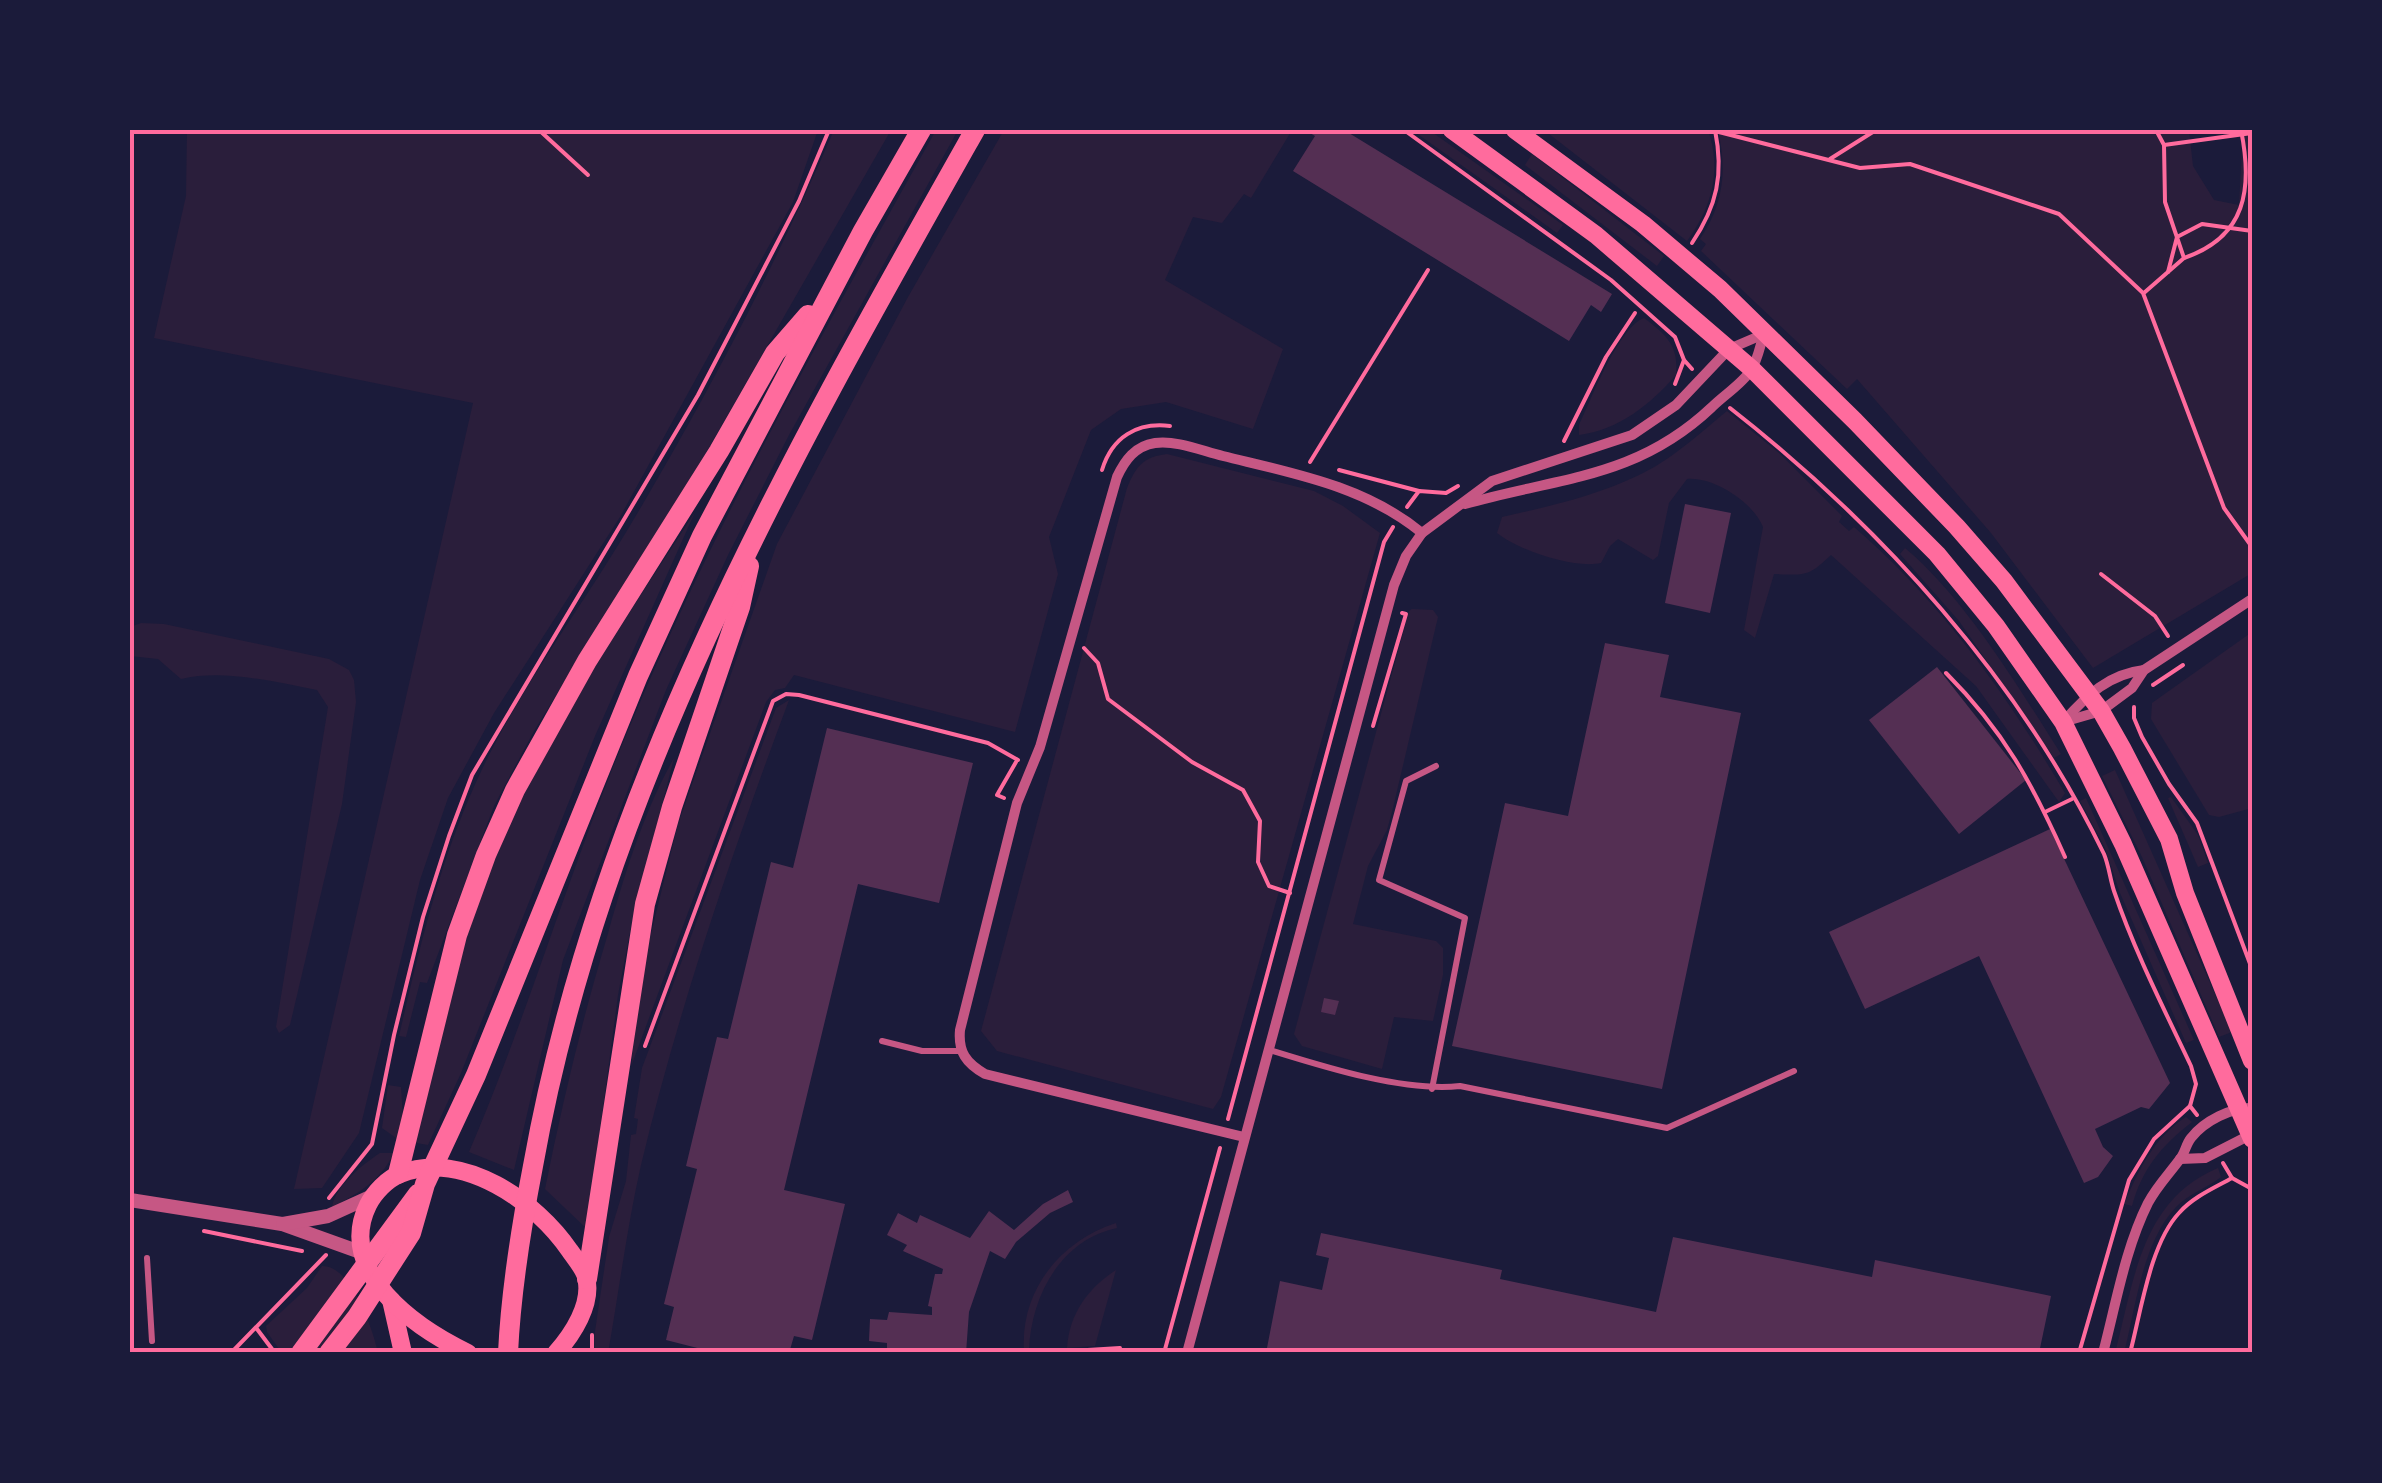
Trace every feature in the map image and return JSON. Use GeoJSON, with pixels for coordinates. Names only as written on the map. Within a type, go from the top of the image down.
{"type":"FeatureCollection","features":[{"type":"Feature","properties":{"kind":"highway"},"geometry":{"type":"LineString","coordinates":[[329,1353],[411,1234],[425,1184],[476,1075],[638,676],[702,536],[832,287],[921,130]]}},
{"type":"Feature","properties":{"kind":"highway"},"geometry":{"type":"LineString","coordinates":[[508,1353],[520,1238],[545,1096],[582,956],[628,824],[716,612],[844,365],[975,130]]}},
{"type":"Feature","properties":{"kind":"highway"},"geometry":{"type":"LineString","coordinates":[[398,1174],[457,935],[515,790],[587,662],[719,451],[775,353],[832,287]]}},
{"type":"Feature","properties":{"kind":"highway"},"geometry":{"type":"LineString","coordinates":[[587,1278],[645,904],[672,807],[740,607],[758,530]]}},
{"type":"Feature","properties":{"kind":"highway"},"geometry":{"type":"LineString","coordinates":[[301,1353],[425,1184]]}},
{"type":"Feature","properties":{"kind":"main road"},"geometry":{"type":"LineString","coordinates":[[1452,130],[1596,235],[1729,348],[1937,554],[1996,626],[2062,722],[2244,1108],[2251,1136]]}},
{"type":"Feature","properties":{"kind":"main road"},"geometry":{"type":"LineString","coordinates":[[1515,130],[1642,224],[1720,288],[1958,527],[2004,581],[2100,711],[2168,839],[2185,893],[2252,1062]]}},
{"type":"Feature","properties":{"kind":"main road"},"geometry":{"type":"LineString","coordinates":[[468,1353],[414,1323],[391,1300],[360,1252],[364,1212],[372,1196],[398,1174],[438,1168],[494,1184],[551,1225],[587,1278],[575,1344],[556,1353]]}},
{"type":"Feature","properties":{"kind":"main road"},"geometry":{"type":"LineString","coordinates":[[391,1300],[403,1353]]}},
{"type":"Feature","properties":{"kind":"street"},"geometry":{"type":"LineString","coordinates":[[1455,507],[1500,494],[1565,483],[1618,467],[1653,451],[1691,427],[1752,369],[1764,334]]}},
{"type":"Feature","properties":{"kind":"street"},"geometry":{"type":"LineString","coordinates":[[1187,1353],[1394,585],[1406,556],[1422,533],[1492,481],[1632,435],[1676,405],[1729,348],[1764,334]]}},
{"type":"Feature","properties":{"kind":"street"},"geometry":{"type":"LineString","coordinates":[[1244,1137],[985,1074],[966,1060],[960,1030],[1017,803],[1040,747],[1117,477],[1128,457],[1154,443],[1176,444],[1351,491],[1400,515],[1422,533]]}},
{"type":"Feature","properties":{"kind":"street"},"geometry":{"type":"LineString","coordinates":[[2062,722],[2100,711],[2132,688],[2144,670],[2252,599]]}},
{"type":"Feature","properties":{"kind":"street"},"geometry":{"type":"LineString","coordinates":[[2062,722],[2088,694],[2122,672],[2144,670]]}},
{"type":"Feature","properties":{"kind":"street"},"geometry":{"type":"LineString","coordinates":[[2103,1353],[2133,1244],[2164,1175],[2204,1126],[2244,1108]]}},
{"type":"Feature","properties":{"kind":"street"},"geometry":{"type":"LineString","coordinates":[[2180,1159],[2205,1158],[2251,1136]]}},
{"type":"Feature","properties":{"kind":"street"},"geometry":{"type":"LineString","coordinates":[[130,1200],[282,1224],[328,1216],[372,1196]]}},
{"type":"Feature","properties":{"kind":"street"},"geometry":{"type":"LineString","coordinates":[[282,1224],[327,1248],[360,1252]]}},
{"type":"Feature","properties":{"kind":"lane"},"geometry":{"type":"LineString","coordinates":[[1432,1089],[1466,918],[1379,880],[1406,781],[1436,766]]}},
{"type":"Feature","properties":{"kind":"lane"},"geometry":{"type":"LineString","coordinates":[[882,1041],[922,1051],[961,1050]]}},
{"type":"Feature","properties":{"kind":"lane"},"geometry":{"type":"LineString","coordinates":[[1269,1050],[1432,1089],[1460,1086],[1667,1128],[1794,1071]]}},
{"type":"Feature","properties":{"kind":"lane"},"geometry":{"type":"LineString","coordinates":[[147,1258],[152,1341]]}},
{"type":"Feature","properties":{"kind":"path"},"geometry":{"type":"LineString","coordinates":[[539,130],[588,175]]}},
{"type":"Feature","properties":{"kind":"path"},"geometry":{"type":"LineString","coordinates":[[548,138],[555,130]]}},
{"type":"Feature","properties":{"kind":"path"},"geometry":{"type":"LineString","coordinates":[[328,1216],[324,1203],[372,1144],[424,917],[472,775],[698,396],[799,201],[829,130]]}},
{"type":"Feature","properties":{"kind":"path"},"geometry":{"type":"LineString","coordinates":[[1404,130],[1611,280],[1675,337],[1684,360],[1701,378]]}},
{"type":"Feature","properties":{"kind":"path"},"geometry":{"type":"LineString","coordinates":[[1691,245],[1715,201],[1720,155],[1715,130],[1860,168],[1910,164],[2058,214],[2143,294],[2224,508],[2252,546]]}},
{"type":"Feature","properties":{"kind":"path"},"geometry":{"type":"LineString","coordinates":[[1828,160],[1876,130]]}},
{"type":"Feature","properties":{"kind":"path"},"geometry":{"type":"LineString","coordinates":[[2156,130],[2164,144],[2165,202],[2184,258]]}},
{"type":"Feature","properties":{"kind":"path"},"geometry":{"type":"LineString","coordinates":[[2143,294],[2184,258],[2201,252],[2239,218],[2246,188],[2242,132]]}},
{"type":"Feature","properties":{"kind":"path"},"geometry":{"type":"LineString","coordinates":[[2164,144],[2252,133]]}},
{"type":"Feature","properties":{"kind":"path"},"geometry":{"type":"LineString","coordinates":[[2168,273],[2177,237],[2202,224],[2252,231]]}},
{"type":"Feature","properties":{"kind":"path"},"geometry":{"type":"LineString","coordinates":[[1298,459],[1310,462],[1428,270]]}},
{"type":"Feature","properties":{"kind":"path"},"geometry":{"type":"LineString","coordinates":[[1562,445],[1606,357],[1634,314]]}},
{"type":"Feature","properties":{"kind":"path"},"geometry":{"type":"LineString","coordinates":[[1721,398],[1781,445],[1900,560],[1956,624],[2012,701],[2074,798],[2106,859],[2114,890],[2191,1066],[2196,1084],[2190,1106],[2204,1126]]}},
{"type":"Feature","properties":{"kind":"path"},"geometry":{"type":"LineString","coordinates":[[1099,482],[1114,444],[1131,430],[1154,424],[1182,429]]}},
{"type":"Feature","properties":{"kind":"path"},"geometry":{"type":"LineString","coordinates":[[1328,467],[1418,490]]}},
{"type":"Feature","properties":{"kind":"path"},"geometry":{"type":"LineString","coordinates":[[1847,523],[1852,517]]}},
{"type":"Feature","properties":{"kind":"path"},"geometry":{"type":"LineString","coordinates":[[2101,574],[2155,616],[2176,649]]}},
{"type":"Feature","properties":{"kind":"path"},"geometry":{"type":"LineString","coordinates":[[1072,634],[1098,663],[1108,699],[1192,762],[1243,790],[1260,821],[1258,862],[1269,886],[1290,892]]}},
{"type":"Feature","properties":{"kind":"path"},"geometry":{"type":"LineString","coordinates":[[2147,690],[2194,657]]}},
{"type":"Feature","properties":{"kind":"path"},"geometry":{"type":"LineString","coordinates":[[1946,673],[2009,748],[2032,783],[2065,857]]}},
{"type":"Feature","properties":{"kind":"path"},"geometry":{"type":"LineString","coordinates":[[642,1054],[768,710],[779,697],[798,695],[988,744],[1018,760],[997,795],[1017,803]]}},
{"type":"Feature","properties":{"kind":"path"},"geometry":{"type":"LineString","coordinates":[[2135,704],[2134,718],[2142,738],[2168,784],[2197,823],[2252,969]]}},
{"type":"Feature","properties":{"kind":"path"},"geometry":{"type":"LineString","coordinates":[[2045,812],[2074,798]]}},
{"type":"Feature","properties":{"kind":"path"},"geometry":{"type":"LineString","coordinates":[[1216,1114],[1229,1114]]}},
{"type":"Feature","properties":{"kind":"path"},"geometry":{"type":"LineString","coordinates":[[2218,1153],[2232,1178],[2252,1188]]}},
{"type":"Feature","properties":{"kind":"path"},"geometry":{"type":"LineString","coordinates":[[2130,1353],[2159,1246],[2178,1213],[2232,1178]]}},
{"type":"Feature","properties":{"kind":"path"},"geometry":{"type":"LineString","coordinates":[[196,1229],[327,1248]]}},
{"type":"Feature","properties":{"kind":"path"},"geometry":{"type":"LineString","coordinates":[[232,1353],[327,1248]]}},
{"type":"Feature","properties":{"kind":"path"},"geometry":{"type":"LineString","coordinates":[[592,1353],[594,1324]]}},
{"type":"Feature","properties":{"kind":"path"},"geometry":{"type":"LineString","coordinates":[[257,1328],[276,1353]]}},
{"type":"Feature","properties":{"kind":"path"},"geometry":{"type":"LineString","coordinates":[[1039,1353],[1120,1348]]}},
{"type":"Feature","properties":{"kind":"shaded area"},"geometry":{"type":"Polygon","coordinates":[[[187,130],[818,130],[793,202],[620,517],[494,713],[448,798],[420,880],[359,1133],[322,1188],[294,1189],[473,403],[154,338],[186,196],[187,130]]]}},
{"type":"Feature","properties":{"kind":"shaded area"},"geometry":{"type":"Polygon","coordinates":[[[834,130],[891,130],[696,470],[534,731],[494,806],[427,983],[420,982],[406,1037],[399,1036],[438,884],[486,762],[522,695],[625,534],[682,436],[762,285],[834,130]]]}},
{"type":"Feature","properties":{"kind":"shaded area"},"geometry":{"type":"Polygon","coordinates":[[[936,130],[958,130],[789,435],[666,690],[563,960],[514,1170],[469,1152],[613,768],[668,639],[778,418],[936,130]]]}},
{"type":"Feature","properties":{"kind":"shaded area"},"geometry":{"type":"Polygon","coordinates":[[[1004,130],[1292,130],[1251,198],[1244,194],[1222,223],[1193,217],[1165,280],[1283,349],[1253,429],[1166,402],[1121,409],[1091,430],[1049,537],[1058,574],[1015,732],[794,675],[785,688],[775,690],[766,702],[632,1064],[645,958],[678,824],[777,544],[908,297],[1004,130]]]}},
{"type":"Feature","properties":{"kind":"shaded area"},"geometry":{"type":"Polygon","coordinates":[[[1412,130],[1429,130],[1563,225],[1557,233],[1412,130]]]}},
{"type":"Feature","properties":{"kind":"shaded area"},"geometry":{"type":"Polygon","coordinates":[[[1544,130],[1708,130],[1714,159],[1712,188],[1703,215],[1687,241],[1544,130]]]}},
{"type":"Feature","properties":{"kind":"shaded area"},"geometry":{"type":"Polygon","coordinates":[[[1718,130],[2189,130],[2193,166],[2214,200],[2239,205],[2243,130],[2252,130],[2252,573],[2093,668],[1991,533],[1857,379],[1847,389],[1701,251],[1706,244],[1700,239],[1714,213],[1721,186],[1718,130]]]}},
{"type":"Feature","properties":{"kind":"shaded area"},"geometry":{"type":"Polygon","coordinates":[[[1532,154],[1664,256],[1657,266],[1525,165],[1532,154]]]}},
{"type":"Feature","properties":{"kind":"shaded area"},"geometry":{"type":"Polygon","coordinates":[[[1644,318],[1673,348],[1676,375],[1632,414],[1607,428],[1579,435],[1579,425],[1615,349],[1634,324],[1644,318]]]}},
{"type":"Feature","properties":{"kind":"shaded area"},"geometry":{"type":"Polygon","coordinates":[[[1727,411],[1779,453],[1842,516],[1839,522],[1849,531],[1854,527],[1886,556],[1944,618],[2043,757],[2065,793],[2059,802],[1976,686],[1831,555],[1806,573],[1774,574],[1755,638],[1744,630],[1763,527],[1742,500],[1720,487],[1687,479],[1669,503],[1658,556],[1653,560],[1618,539],[1601,563],[1562,561],[1532,552],[1497,533],[1502,517],[1588,495],[1649,470],[1727,411]]]}},
{"type":"Feature","properties":{"kind":"shaded area"},"geometry":{"type":"Polygon","coordinates":[[[1167,454],[1314,491],[1380,533],[1221,1097],[1213,1109],[997,1051],[981,1031],[1127,488],[1141,464],[1167,454]]]}},
{"type":"Feature","properties":{"kind":"shaded area"},"geometry":{"type":"Polygon","coordinates":[[[695,512],[595,736],[461,1073],[428,1145],[416,1143],[452,974],[473,909],[506,829],[581,689],[695,512]]]}},
{"type":"Feature","properties":{"kind":"shaded area"},"geometry":{"type":"Polygon","coordinates":[[[1905,548],[1970,618],[2061,754],[2054,758],[1959,621],[1900,554],[1905,548]]]}},
{"type":"Feature","properties":{"kind":"shaded area"},"geometry":{"type":"Polygon","coordinates":[[[1412,609],[1433,610],[1438,617],[1392,812],[1368,866],[1353,924],[1436,941],[1443,948],[1443,975],[1433,1021],[1394,1017],[1382,1069],[1302,1046],[1294,1034],[1412,609]]]}},
{"type":"Feature","properties":{"kind":"shaded area"},"geometry":{"type":"Polygon","coordinates":[[[141,623],[164,624],[329,659],[349,670],[354,680],[356,702],[342,804],[290,1025],[279,1033],[276,1027],[328,707],[317,690],[232,676],[181,679],[158,659],[130,656],[130,627],[141,623]]]}},
{"type":"Feature","properties":{"kind":"shaded area"},"geometry":{"type":"Polygon","coordinates":[[[2252,632],[2252,808],[2219,817],[2209,815],[2151,719],[2152,703],[2252,632]]]}},
{"type":"Feature","properties":{"kind":"shaded area"},"geometry":{"type":"Polygon","coordinates":[[[789,700],[689,989],[636,1188],[608,1353],[595,1353],[609,1237],[626,1181],[631,1135],[636,1134],[638,1119],[634,1118],[642,1068],[776,708],[789,700]]]}},
{"type":"Feature","properties":{"kind":"shaded area"},"geometry":{"type":"Polygon","coordinates":[[[674,758],[618,995],[587,1229],[545,1189],[565,1094],[620,891],[644,823],[674,758]]]}},
{"type":"Feature","properties":{"kind":"shaded area"},"geometry":{"type":"Polygon","coordinates":[[[2115,770],[2232,1032],[2219,1037],[2142,857],[2102,776],[2115,770]]]}},
{"type":"Feature","properties":{"kind":"shaded area"},"geometry":{"type":"Polygon","coordinates":[[[2086,798],[2194,1040],[2186,1043],[2120,893],[2105,848],[2080,801],[2086,798]]]}},
{"type":"Feature","properties":{"kind":"shaded area"},"geometry":{"type":"Polygon","coordinates":[[[2168,798],[2198,835],[2208,863],[2198,867],[2168,798]]]}},
{"type":"Feature","properties":{"kind":"shaded area"},"geometry":{"type":"Polygon","coordinates":[[[388,1085],[401,1087],[403,1117],[399,1140],[382,1128],[388,1085]]]}},
{"type":"Feature","properties":{"kind":"shaded area"},"geometry":{"type":"Polygon","coordinates":[[[2186,1117],[2192,1122],[2154,1159],[2132,1206],[2124,1204],[2156,1145],[2186,1117]]]}},
{"type":"Feature","properties":{"kind":"shaded area"},"geometry":{"type":"Polygon","coordinates":[[[380,1153],[394,1153],[368,1185],[332,1207],[344,1184],[380,1153]]]}},
{"type":"Feature","properties":{"kind":"shaded area"},"geometry":{"type":"Polygon","coordinates":[[[2218,1168],[2221,1177],[2181,1202],[2164,1222],[2142,1276],[2124,1353],[2115,1353],[2136,1271],[2157,1222],[2172,1200],[2192,1182],[2218,1168]]]}},
{"type":"Feature","properties":{"kind":"shaded area"},"geometry":{"type":"Polygon","coordinates":[[[1116,1223],[1117,1228],[1079,1245],[1052,1274],[1036,1310],[1029,1350],[1024,1351],[1029,1308],[1048,1271],[1077,1242],[1116,1223]]]}},
{"type":"Feature","properties":{"kind":"shaded area"},"geometry":{"type":"Polygon","coordinates":[[[322,1266],[333,1268],[351,1287],[366,1315],[378,1353],[282,1353],[267,1332],[266,1326],[307,1288],[322,1266]]]}},
{"type":"Feature","properties":{"kind":"shaded area"},"geometry":{"type":"Polygon","coordinates":[[[1116,1270],[1095,1346],[1067,1348],[1082,1303],[1116,1270]]]}},
{"type":"Feature","properties":{"kind":"building"},"geometry":{"type":"Polygon","coordinates":[[[1305,130],[1344,130],[1612,294],[1601,312],[1591,305],[1569,341],[1293,171],[1315,136],[1305,130]]]}},
{"type":"Feature","properties":{"kind":"building"},"geometry":{"type":"Polygon","coordinates":[[[1685,504],[1731,513],[1710,613],[1665,603],[1685,504]]]}},
{"type":"Feature","properties":{"kind":"building"},"geometry":{"type":"Polygon","coordinates":[[[1605,643],[1669,655],[1660,697],[1741,713],[1662,1089],[1452,1046],[1505,803],[1568,816],[1605,643]]]}},
{"type":"Feature","properties":{"kind":"building"},"geometry":{"type":"Polygon","coordinates":[[[1937,667],[2026,780],[1959,834],[1869,720],[1937,667]]]}},
{"type":"Feature","properties":{"kind":"building"},"geometry":{"type":"Polygon","coordinates":[[[827,728],[973,763],[939,903],[858,884],[784,1190],[845,1204],[812,1340],[794,1336],[789,1353],[717,1353],[666,1340],[674,1307],[664,1304],[697,1169],[686,1166],[717,1037],[728,1039],[771,862],[793,868],[827,728]]]}},
{"type":"Feature","properties":{"kind":"building"},"geometry":{"type":"Polygon","coordinates":[[[2050,829],[2170,1083],[2149,1109],[2141,1107],[2095,1129],[2103,1147],[2113,1156],[2098,1177],[2084,1183],[1979,956],[1865,1009],[1829,932],[2050,829]]]}},
{"type":"Feature","properties":{"kind":"building"},"geometry":{"type":"Polygon","coordinates":[[[1324,998],[1339,1001],[1335,1015],[1321,1012],[1324,998]]]}},
{"type":"Feature","properties":{"kind":"building"},"geometry":{"type":"Polygon","coordinates":[[[1068,1190],[1073,1202],[1050,1213],[1016,1242],[1005,1259],[990,1251],[969,1312],[966,1353],[887,1352],[887,1343],[869,1341],[870,1319],[887,1320],[889,1312],[932,1315],[932,1307],[928,1306],[935,1274],[942,1274],[943,1269],[903,1251],[907,1245],[887,1235],[898,1213],[917,1223],[920,1215],[970,1238],[989,1211],[1014,1230],[1043,1204],[1068,1190]]]}},
{"type":"Feature","properties":{"kind":"building"},"geometry":{"type":"Polygon","coordinates":[[[1321,1233],[1502,1270],[1500,1279],[1656,1312],[1673,1237],[1872,1277],[1875,1260],[2051,1296],[2039,1353],[1266,1353],[1280,1281],[1322,1290],[1329,1258],[1316,1255],[1321,1233]]]}}]}
